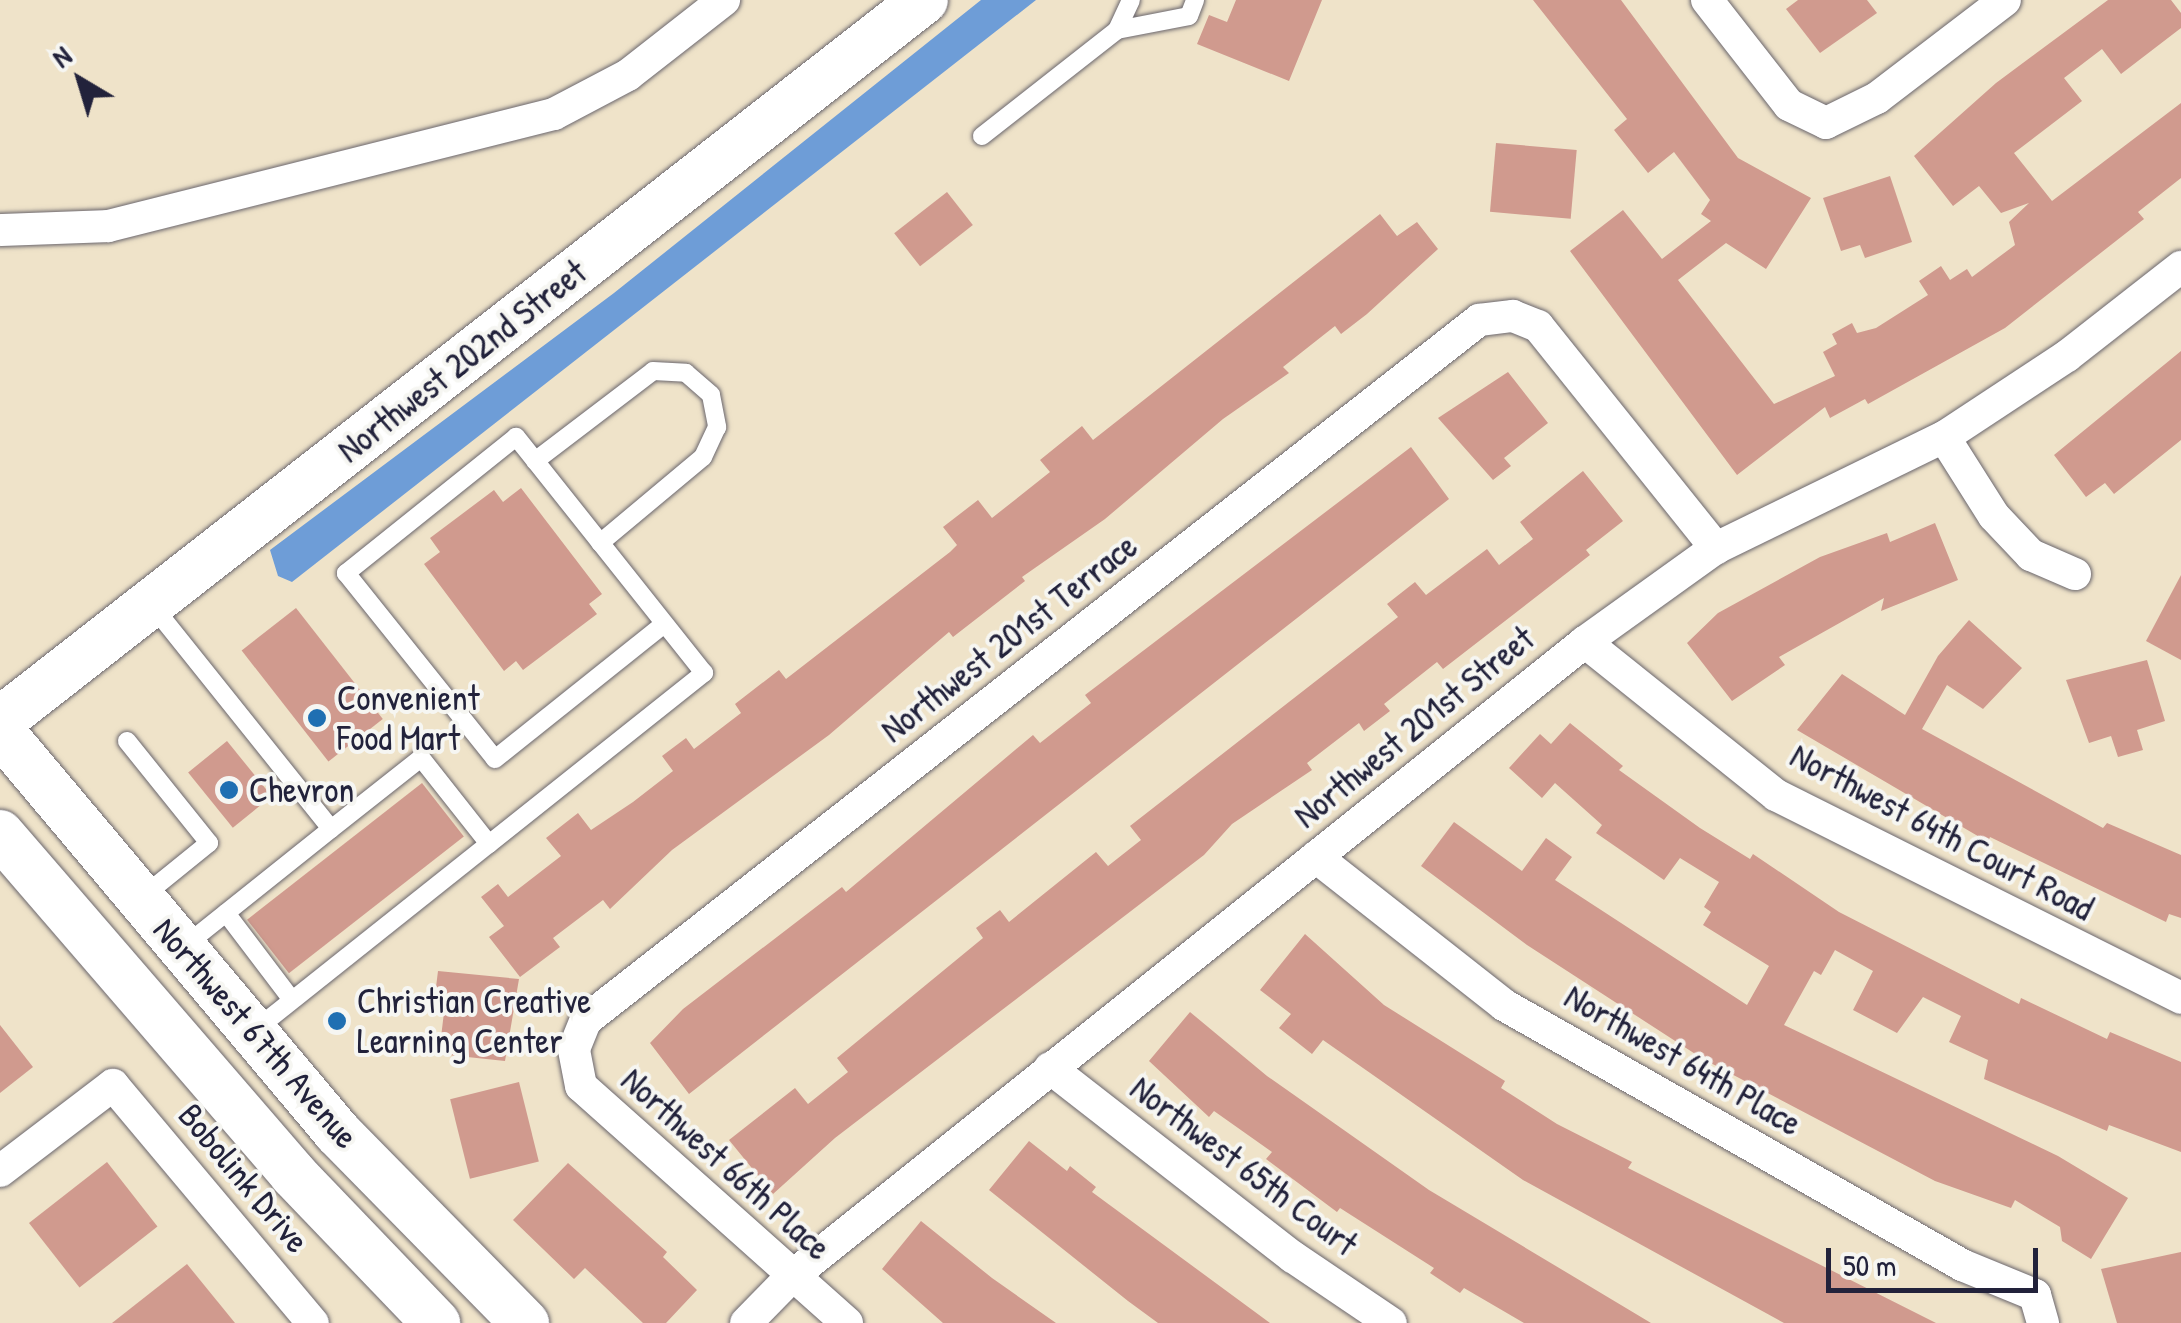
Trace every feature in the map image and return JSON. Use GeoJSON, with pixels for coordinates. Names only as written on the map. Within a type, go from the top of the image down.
{"type":"FeatureCollection","features":[{"type":"Feature","properties":{"kind":"main road","name":"Northwest 202nd Street"},"geometry":{"type":"LineString","coordinates":[[0,721],[924,0]]}},
{"type":"Feature","properties":{"kind":"main road","name":"Northwest 67th Avenue"},"geometry":{"type":"LineString","coordinates":[[0,731],[338,1133],[525,1323]]}},
{"type":"Feature","properties":{"kind":"main road","name":"Northwest 67th Avenue"},"geometry":{"type":"LineString","coordinates":[[0,834],[293,1174],[436,1323]]}},
{"type":"Feature","properties":{"kind":"street"},"geometry":{"type":"LineString","coordinates":[[0,230],[108,226],[554,114],[604,91],[724,0]]}},
{"type":"Feature","properties":{"kind":"street"},"geometry":{"type":"LineString","coordinates":[[1706,0],[1789,105],[1826,122],[1877,98],[2005,0]]}},
{"type":"Feature","properties":{"kind":"street","name":"Northwest 201st Street"},"geometry":{"type":"LineString","coordinates":[[746,1323],[790,1278],[1585,642],[1716,548],[1944,437],[2067,356],[2181,267]]}},
{"type":"Feature","properties":{"kind":"street","name":"Northwest 201st Terrace"},"geometry":{"type":"LineString","coordinates":[[574,1049],[586,1020],[1479,320],[1512,316],[1538,326],[1716,548]]}},
{"type":"Feature","properties":{"kind":"street"},"geometry":{"type":"LineString","coordinates":[[1944,437],[2019,542],[2032,555],[2076,574]]}},
{"type":"Feature","properties":{"kind":"street","name":"Northwest 64th Court Road"},"geometry":{"type":"LineString","coordinates":[[1585,642],[1776,795],[2181,998]]}},
{"type":"Feature","properties":{"kind":"street","name":"Northwest 64th Place"},"geometry":{"type":"LineString","coordinates":[[1316,857],[1504,1005],[2039,1309]]}},
{"type":"Feature","properties":{"kind":"street","name":"Northwest 66th Place"},"geometry":{"type":"LineString","coordinates":[[574,1049],[581,1086],[790,1278],[847,1323]]}},
{"type":"Feature","properties":{"kind":"street","name":"Northwest 65th Court"},"geometry":{"type":"LineString","coordinates":[[1050,1068],[1293,1257],[1391,1323]]}},
{"type":"Feature","properties":{"kind":"street","name":"Bobolink Drive"},"geometry":{"type":"LineString","coordinates":[[0,1172],[113,1085],[313,1323]]}},
{"type":"Feature","properties":{"kind":"lane"},"geometry":{"type":"LineString","coordinates":[[982,136],[1116,30],[1131,0]]}},
{"type":"Feature","properties":{"kind":"lane"},"geometry":{"type":"LineString","coordinates":[[1116,30],[1189,16],[1195,0]]}},
{"type":"Feature","properties":{"kind":"lane"},"geometry":{"type":"LineString","coordinates":[[535,461],[653,372],[686,374],[711,395],[717,428],[703,457],[600,543]]}},
{"type":"Feature","properties":{"kind":"lane"},"geometry":{"type":"LineString","coordinates":[[253,1031],[704,673],[516,438],[346,573],[494,759],[664,624]]}},
{"type":"Feature","properties":{"kind":"lane"},"geometry":{"type":"LineString","coordinates":[[150,604],[331,829]]}},
{"type":"Feature","properties":{"kind":"lane"},"geometry":{"type":"LineString","coordinates":[[127,741],[210,843],[140,898]]}},
{"type":"Feature","properties":{"kind":"lane"},"geometry":{"type":"LineString","coordinates":[[182,948],[421,758],[490,844]]}},
{"type":"Feature","properties":{"kind":"lane"},"geometry":{"type":"LineString","coordinates":[[226,914],[292,1000]]}},
{"type":"Feature","properties":{"kind":"water"},"geometry":{"type":"Polygon","coordinates":[[[981,0],[1036,0],[292,582],[278,576],[270,550],[614,293],[981,0]]]}},
{"type":"Feature","properties":{"kind":"building"},"geometry":{"type":"Polygon","coordinates":[[[1236,0],[1322,0],[1289,81],[1197,44],[1209,15],[1227,22],[1236,0]]]}},
{"type":"Feature","properties":{"kind":"building"},"geometry":{"type":"Polygon","coordinates":[[[1533,0],[1621,0],[1738,158],[1811,198],[1766,269],[1726,243],[1678,280],[1774,404],[1835,376],[1823,352],[1837,344],[1832,334],[1852,323],[1857,333],[1876,328],[1928,295],[1919,281],[1941,266],[1950,280],[1967,269],[1972,277],[2015,245],[2009,222],[2029,203],[2001,213],[1979,186],[1953,206],[1914,156],[1996,83],[2108,0],[2171,0],[2181,13],[2181,28],[2121,74],[2102,49],[2064,78],[2082,101],[2014,153],[2052,201],[2181,103],[2181,178],[2138,212],[2144,219],[2005,328],[1868,404],[1865,399],[1830,418],[1825,407],[1737,475],[1570,251],[1623,210],[1662,259],[1711,221],[1701,214],[1710,200],[1674,152],[1648,173],[1614,130],[1627,119],[1533,0]]]}},
{"type":"Feature","properties":{"kind":"building"},"geometry":{"type":"Polygon","coordinates":[[[1798,0],[1867,0],[1877,13],[1820,53],[1786,9],[1798,0]]]}},
{"type":"Feature","properties":{"kind":"building"},"geometry":{"type":"Polygon","coordinates":[[[1496,143],[1577,150],[1571,219],[1490,212],[1496,143]]]}},
{"type":"Feature","properties":{"kind":"building"},"geometry":{"type":"Polygon","coordinates":[[[1890,176],[1912,242],[1865,258],[1860,245],[1841,251],[1823,198],[1890,176]]]}},
{"type":"Feature","properties":{"kind":"building"},"geometry":{"type":"Polygon","coordinates":[[[947,192],[973,225],[920,266],[894,233],[947,192]]]}},
{"type":"Feature","properties":{"kind":"building"},"geometry":{"type":"Polygon","coordinates":[[[1380,214],[1397,236],[1417,222],[1438,249],[1367,314],[1341,334],[1335,326],[1283,367],[1289,373],[1223,419],[1105,519],[1022,577],[1025,581],[953,637],[949,632],[829,735],[672,850],[610,909],[603,900],[553,938],[560,947],[520,977],[489,937],[504,926],[481,897],[498,884],[508,897],[561,856],[546,838],[578,813],[591,830],[633,802],[673,771],[662,756],[686,738],[694,749],[741,713],[735,704],[779,670],[786,679],[950,552],[957,545],[943,527],[978,500],[992,518],[1050,472],[1040,460],[1082,426],[1093,440],[1380,214]]]}},
{"type":"Feature","properties":{"kind":"building"},"geometry":{"type":"Polygon","coordinates":[[[2181,351],[2181,440],[2114,494],[2105,483],[2086,497],[2054,455],[2181,351]]]}},
{"type":"Feature","properties":{"kind":"building"},"geometry":{"type":"Polygon","coordinates":[[[1508,372],[1548,423],[1504,458],[1511,466],[1493,480],[1438,418],[1508,372]]]}},
{"type":"Feature","properties":{"kind":"building"},"geometry":{"type":"Polygon","coordinates":[[[1411,447],[1449,499],[689,1094],[650,1043],[683,1009],[842,887],[846,892],[1033,735],[1040,743],[1091,703],[1085,695],[1411,447]]]}},
{"type":"Feature","properties":{"kind":"building"},"geometry":{"type":"Polygon","coordinates":[[[1583,471],[1623,521],[1586,550],[1590,555],[1443,669],[1437,662],[1384,704],[1390,711],[1364,731],[1359,723],[1307,763],[1312,770],[1232,824],[1204,855],[835,1138],[773,1194],[729,1140],[795,1088],[808,1104],[848,1072],[837,1058],[983,938],[976,928],[1000,910],[1009,922],[1096,852],[1108,866],[1141,840],[1130,826],[1398,617],[1387,604],[1415,582],[1426,595],[1487,549],[1499,565],[1533,539],[1520,522],[1583,471]]]}},
{"type":"Feature","properties":{"kind":"building"},"geometry":{"type":"Polygon","coordinates":[[[521,488],[602,594],[589,604],[597,614],[523,670],[516,661],[504,671],[424,564],[440,552],[430,538],[494,490],[503,502],[521,488]]]}},
{"type":"Feature","properties":{"kind":"building"},"geometry":{"type":"Polygon","coordinates":[[[1935,523],[1958,580],[1881,611],[1884,598],[1779,657],[1785,665],[1732,701],[1687,643],[1718,613],[1820,557],[1887,533],[1890,542],[1935,523]]]}},
{"type":"Feature","properties":{"kind":"building"},"geometry":{"type":"Polygon","coordinates":[[[2181,575],[2181,660],[2146,641],[2181,575]]]}},
{"type":"Feature","properties":{"kind":"building"},"geometry":{"type":"Polygon","coordinates":[[[296,608],[383,719],[328,762],[242,650],[296,608]]]}},
{"type":"Feature","properties":{"kind":"building"},"geometry":{"type":"Polygon","coordinates":[[[1969,620],[2022,668],[1983,709],[1947,685],[1922,729],[2103,828],[2107,823],[2181,855],[2181,918],[2169,914],[2166,922],[1990,837],[1988,842],[1797,730],[1842,674],[1905,715],[1938,656],[1969,620]]]}},
{"type":"Feature","properties":{"kind":"building"},"geometry":{"type":"Polygon","coordinates":[[[2147,660],[2165,721],[2137,730],[2143,750],[2118,757],[2111,736],[2089,743],[2066,680],[2147,660]]]}},
{"type":"Feature","properties":{"kind":"building"},"geometry":{"type":"Polygon","coordinates":[[[1570,723],[1623,766],[1619,770],[1700,828],[1750,859],[1753,854],[1839,912],[2019,1004],[2021,998],[2107,1039],[2110,1032],[2181,1062],[2181,1152],[2109,1125],[2107,1131],[1984,1079],[1988,1060],[1949,1042],[1961,1016],[1923,997],[1897,1033],[1853,1010],[1873,971],[1835,950],[1821,975],[1814,971],[1784,1025],[2058,1156],[2128,1198],[2091,1259],[2062,1241],[2060,1227],[2015,1200],[2011,1208],[1935,1181],[1703,1059],[1527,945],[1421,866],[1454,822],[1522,871],[1546,838],[1572,857],[1555,880],[1747,1005],[1769,966],[1703,925],[1711,912],[1704,907],[1719,882],[1680,858],[1664,880],[1596,833],[1602,825],[1555,783],[1542,798],[1509,768],[1540,734],[1551,744],[1570,723]]]}},
{"type":"Feature","properties":{"kind":"building"},"geometry":{"type":"Polygon","coordinates":[[[227,741],[272,796],[233,828],[188,772],[227,741]]]}},
{"type":"Feature","properties":{"kind":"building"},"geometry":{"type":"Polygon","coordinates":[[[422,783],[464,837],[289,973],[247,920],[422,783]]]}},
{"type":"Feature","properties":{"kind":"building"},"geometry":{"type":"Polygon","coordinates":[[[1305,934],[1384,1005],[1505,1081],[1501,1088],[1557,1124],[1632,1162],[1628,1168],[1936,1323],[1784,1323],[1523,1180],[1323,1040],[1312,1054],[1279,1028],[1291,1014],[1260,990],[1305,934]]]}},
{"type":"Feature","properties":{"kind":"building"},"geometry":{"type":"Polygon","coordinates":[[[438,971],[519,979],[505,1061],[439,1054],[445,1004],[434,1003],[438,971]]]}},
{"type":"Feature","properties":{"kind":"building"},"geometry":{"type":"Polygon","coordinates":[[[1190,1012],[1267,1076],[1429,1190],[1651,1323],[1524,1323],[1464,1288],[1460,1293],[1430,1273],[1434,1268],[1340,1208],[1337,1212],[1266,1159],[1272,1152],[1214,1111],[1209,1117],[1149,1061],[1190,1012]]]}},
{"type":"Feature","properties":{"kind":"building"},"geometry":{"type":"Polygon","coordinates":[[[0,1025],[33,1067],[0,1093],[0,1025]]]}},
{"type":"Feature","properties":{"kind":"building"},"geometry":{"type":"Polygon","coordinates":[[[519,1082],[539,1162],[470,1179],[450,1099],[519,1082]]]}},
{"type":"Feature","properties":{"kind":"building"},"geometry":{"type":"Polygon","coordinates":[[[1029,1141],[1067,1171],[1070,1166],[1096,1187],[1092,1192],[1270,1323],[1158,1323],[1128,1301],[989,1190],[1029,1141]]]}},
{"type":"Feature","properties":{"kind":"building"},"geometry":{"type":"Polygon","coordinates":[[[107,1162],[157,1227],[79,1288],[29,1223],[107,1162]]]}},
{"type":"Feature","properties":{"kind":"building"},"geometry":{"type":"Polygon","coordinates":[[[568,1163],[667,1252],[663,1257],[697,1290],[666,1323],[643,1323],[585,1268],[574,1279],[513,1220],[568,1163]]]}},
{"type":"Feature","properties":{"kind":"building"},"geometry":{"type":"Polygon","coordinates":[[[921,1221],[1056,1323],[943,1323],[882,1269],[921,1221]]]}},
{"type":"Feature","properties":{"kind":"building"},"geometry":{"type":"Polygon","coordinates":[[[2181,1252],[2181,1323],[2117,1323],[2101,1269],[2181,1252]]]}},
{"type":"Feature","properties":{"kind":"building"},"geometry":{"type":"Polygon","coordinates":[[[187,1264],[235,1323],[112,1323],[187,1264]]]}},
{"type":"Feature","properties":{"kind":"place","name":"Convenient Food Mart"},"geometry":{"type":"Point","coordinates":[317,718]}},
{"type":"Feature","properties":{"kind":"place","name":"Chevron"},"geometry":{"type":"Point","coordinates":[229,790]}},
{"type":"Feature","properties":{"kind":"place","name":"Christian Creative Learning Center"},"geometry":{"type":"Point","coordinates":[337,1021]}}]}
